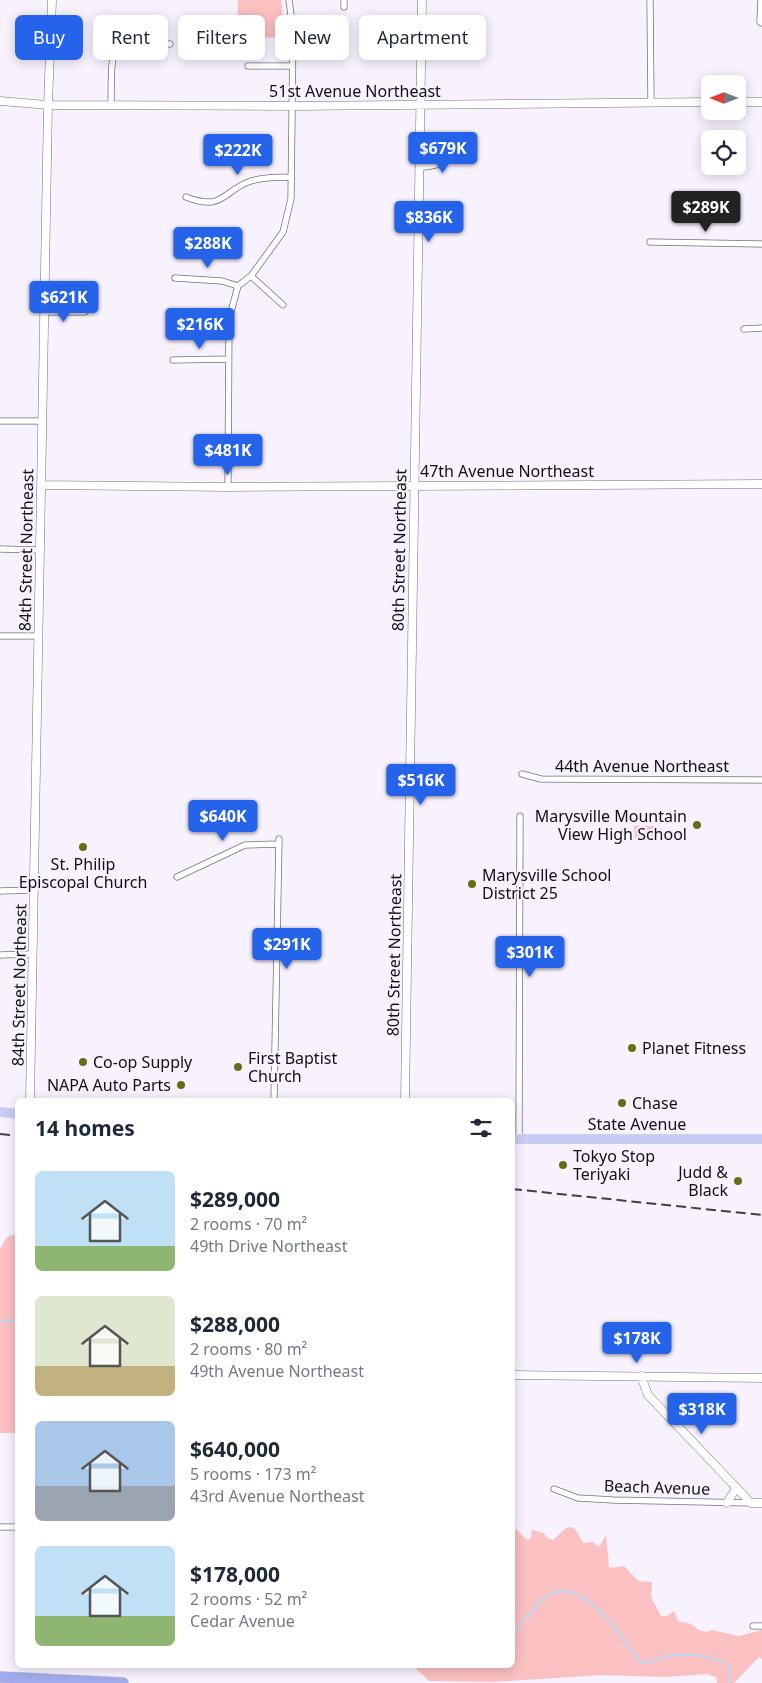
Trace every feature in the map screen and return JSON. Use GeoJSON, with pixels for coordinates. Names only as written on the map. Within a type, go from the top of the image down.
{"type":"FeatureCollection","features":[{"type":"Feature","properties":{"kind":"highway"},"geometry":{"type":"LineString","coordinates":[[0,1677],[123,1683]]}},
{"type":"Feature","properties":{"kind":"main road"},"geometry":{"type":"LineString","coordinates":[[0,1112],[15,1114]]}},
{"type":"Feature","properties":{"kind":"main road","name":"State Avenue"},"geometry":{"type":"LineString","coordinates":[[516,1140],[762,1139]]}},
{"type":"Feature","properties":{"kind":"street","name":"84th Street Northeast"},"geometry":{"type":"LineString","coordinates":[[30,1098],[48,104],[52,0]]}},
{"type":"Feature","properties":{"kind":"street"},"geometry":{"type":"LineString","coordinates":[[228,487],[229,318],[238,286],[251,276],[282,232],[288,218],[291,199],[293,30],[289,0]]}},
{"type":"Feature","properties":{"kind":"street"},"geometry":{"type":"LineString","coordinates":[[344,0],[344,7]]}},
{"type":"Feature","properties":{"kind":"street","name":"80th Street Northeast"},"geometry":{"type":"LineString","coordinates":[[406,1098],[413,485],[422,0]]}},
{"type":"Feature","properties":{"kind":"street"},"geometry":{"type":"LineString","coordinates":[[650,0],[651,103]]}},
{"type":"Feature","properties":{"kind":"street"},"geometry":{"type":"LineString","coordinates":[[760,0],[760,22],[762,23]]}},
{"type":"Feature","properties":{"kind":"street"},"geometry":{"type":"LineString","coordinates":[[111,105],[112,57],[120,46],[132,43],[170,44]]}},
{"type":"Feature","properties":{"kind":"street"},"geometry":{"type":"LineString","coordinates":[[248,66],[292,66]]}},
{"type":"Feature","properties":{"kind":"street","name":"51st Avenue Northeast"},"geometry":{"type":"LineString","coordinates":[[0,101],[48,104],[291,106],[701,102]]}},
{"type":"Feature","properties":{"kind":"street"},"geometry":{"type":"LineString","coordinates":[[746,102],[762,102]]}},
{"type":"Feature","properties":{"kind":"street"},"geometry":{"type":"LineString","coordinates":[[419,167],[429,168],[441,164],[459,153]]}},
{"type":"Feature","properties":{"kind":"street"},"geometry":{"type":"LineString","coordinates":[[186,197],[198,202],[216,201],[249,181],[266,177],[290,177]]}},
{"type":"Feature","properties":{"kind":"street"},"geometry":{"type":"LineString","coordinates":[[650,242],[762,244]]}},
{"type":"Feature","properties":{"kind":"street"},"geometry":{"type":"LineString","coordinates":[[251,276],[283,305]]}},
{"type":"Feature","properties":{"kind":"street"},"geometry":{"type":"LineString","coordinates":[[175,278],[222,281],[238,286]]}},
{"type":"Feature","properties":{"kind":"street"},"geometry":{"type":"LineString","coordinates":[[44,312],[85,312]]}},
{"type":"Feature","properties":{"kind":"street"},"geometry":{"type":"LineString","coordinates":[[744,329],[762,328]]}},
{"type":"Feature","properties":{"kind":"street"},"geometry":{"type":"LineString","coordinates":[[173,360],[228,359]]}},
{"type":"Feature","properties":{"kind":"street"},"geometry":{"type":"LineString","coordinates":[[0,421],[42,421]]}},
{"type":"Feature","properties":{"kind":"street","name":"47th Avenue Northeast"},"geometry":{"type":"LineString","coordinates":[[42,485],[228,487],[762,484]]}},
{"type":"Feature","properties":{"kind":"street"},"geometry":{"type":"LineString","coordinates":[[0,549],[40,550]]}},
{"type":"Feature","properties":{"kind":"street"},"geometry":{"type":"LineString","coordinates":[[0,636],[38,636]]}},
{"type":"Feature","properties":{"kind":"street","name":"44th Avenue Northeast"},"geometry":{"type":"LineString","coordinates":[[522,774],[541,779],[762,780]]}},
{"type":"Feature","properties":{"kind":"street"},"geometry":{"type":"LineString","coordinates":[[516,1140],[520,816]]}},
{"type":"Feature","properties":{"kind":"street"},"geometry":{"type":"LineString","coordinates":[[177,877],[245,845],[279,842],[274,1098]]}},
{"type":"Feature","properties":{"kind":"street"},"geometry":{"type":"LineString","coordinates":[[0,891],[34,890]]}},
{"type":"Feature","properties":{"kind":"street"},"geometry":{"type":"LineString","coordinates":[[0,954],[33,954]]}},
{"type":"Feature","properties":{"kind":"street"},"geometry":{"type":"LineString","coordinates":[[515,1375],[762,1378]]}},
{"type":"Feature","properties":{"kind":"street"},"geometry":{"type":"LineString","coordinates":[[641,1376],[648,1395],[751,1503]]}},
{"type":"Feature","properties":{"kind":"street"},"geometry":{"type":"LineString","coordinates":[[726,1503],[736,1488]]}},
{"type":"Feature","properties":{"kind":"street","name":"Beach Avenue"},"geometry":{"type":"LineString","coordinates":[[554,1489],[587,1499],[762,1503]]}},
{"type":"Feature","properties":{"kind":"street"},"geometry":{"type":"LineString","coordinates":[[0,1527],[15,1527]]}},
{"type":"Feature","properties":{"kind":"street"},"geometry":{"type":"LineString","coordinates":[[753,1626],[762,1626]]}},
{"type":"Feature","properties":{"kind":"shaded area"},"geometry":{"type":"Polygon","coordinates":[[[238,0],[281,0],[283,15],[275,15],[275,38],[265,38],[265,15],[238,15],[238,0]]]}},
{"type":"Feature","properties":{"kind":"shaded area"},"geometry":{"type":"Polygon","coordinates":[[[634,826],[655,826],[657,836],[635,838],[634,826]]]}},
{"type":"Feature","properties":{"kind":"shaded area"},"geometry":{"type":"Polygon","coordinates":[[[15,1235],[15,1433],[0,1433],[0,1249],[7,1237],[15,1235]]]}},
{"type":"Feature","properties":{"kind":"shaded area"},"geometry":{"type":"Polygon","coordinates":[[[572,1527],[576,1530],[583,1543],[593,1542],[599,1547],[606,1535],[609,1568],[624,1566],[638,1581],[652,1582],[651,1597],[661,1616],[667,1616],[674,1611],[678,1621],[691,1624],[699,1630],[707,1632],[712,1630],[739,1636],[762,1630],[762,1659],[759,1657],[734,1683],[717,1683],[717,1678],[708,1674],[665,1677],[602,1675],[492,1682],[429,1681],[415,1668],[515,1668],[515,1530],[527,1540],[531,1538],[532,1530],[544,1533],[547,1538],[553,1540],[566,1528],[572,1527]]]}},
{"type":"Feature","properties":{"kind":"waterway"},"geometry":{"type":"LineString","coordinates":[[0,1320],[15,1322]]}},
{"type":"Feature","properties":{"kind":"waterway"},"geometry":{"type":"LineString","coordinates":[[515,1630],[545,1597],[563,1591],[577,1595],[602,1613],[639,1662],[681,1655],[707,1657],[729,1667],[729,1683]]}},
{"type":"Feature","properties":{"kind":"railway"},"geometry":{"type":"LineString","coordinates":[[0,1134],[15,1136]]}},
{"type":"Feature","properties":{"kind":"railway"},"geometry":{"type":"LineString","coordinates":[[515,1189],[762,1215]]}},
{"type":"Feature","properties":{"kind":"place","name":"Marysville Mountain View High School"},"geometry":{"type":"Point","coordinates":[697,825]}},
{"type":"Feature","properties":{"kind":"place","name":"St. Philip Episcopal Church"},"geometry":{"type":"Point","coordinates":[83,847]}},
{"type":"Feature","properties":{"kind":"place","name":"Marysville School District 25"},"geometry":{"type":"Point","coordinates":[472,884]}},
{"type":"Feature","properties":{"kind":"place","name":"Planet Fitness"},"geometry":{"type":"Point","coordinates":[632,1048]}},
{"type":"Feature","properties":{"kind":"place","name":"Co-op Supply"},"geometry":{"type":"Point","coordinates":[83,1062]}},
{"type":"Feature","properties":{"kind":"place","name":"First Baptist Church"},"geometry":{"type":"Point","coordinates":[238,1067]}},
{"type":"Feature","properties":{"kind":"place","name":"NAPA Auto Parts"},"geometry":{"type":"Point","coordinates":[181,1085]}},
{"type":"Feature","properties":{"kind":"place","name":"Chase"},"geometry":{"type":"Point","coordinates":[622,1103]}},
{"type":"Feature","properties":{"kind":"place","name":"Tokyo Stop Teriyaki"},"geometry":{"type":"Point","coordinates":[563,1165]}},
{"type":"Feature","properties":{"kind":"place","name":"Judd & Black"},"geometry":{"type":"Point","coordinates":[738,1181]}}]}
